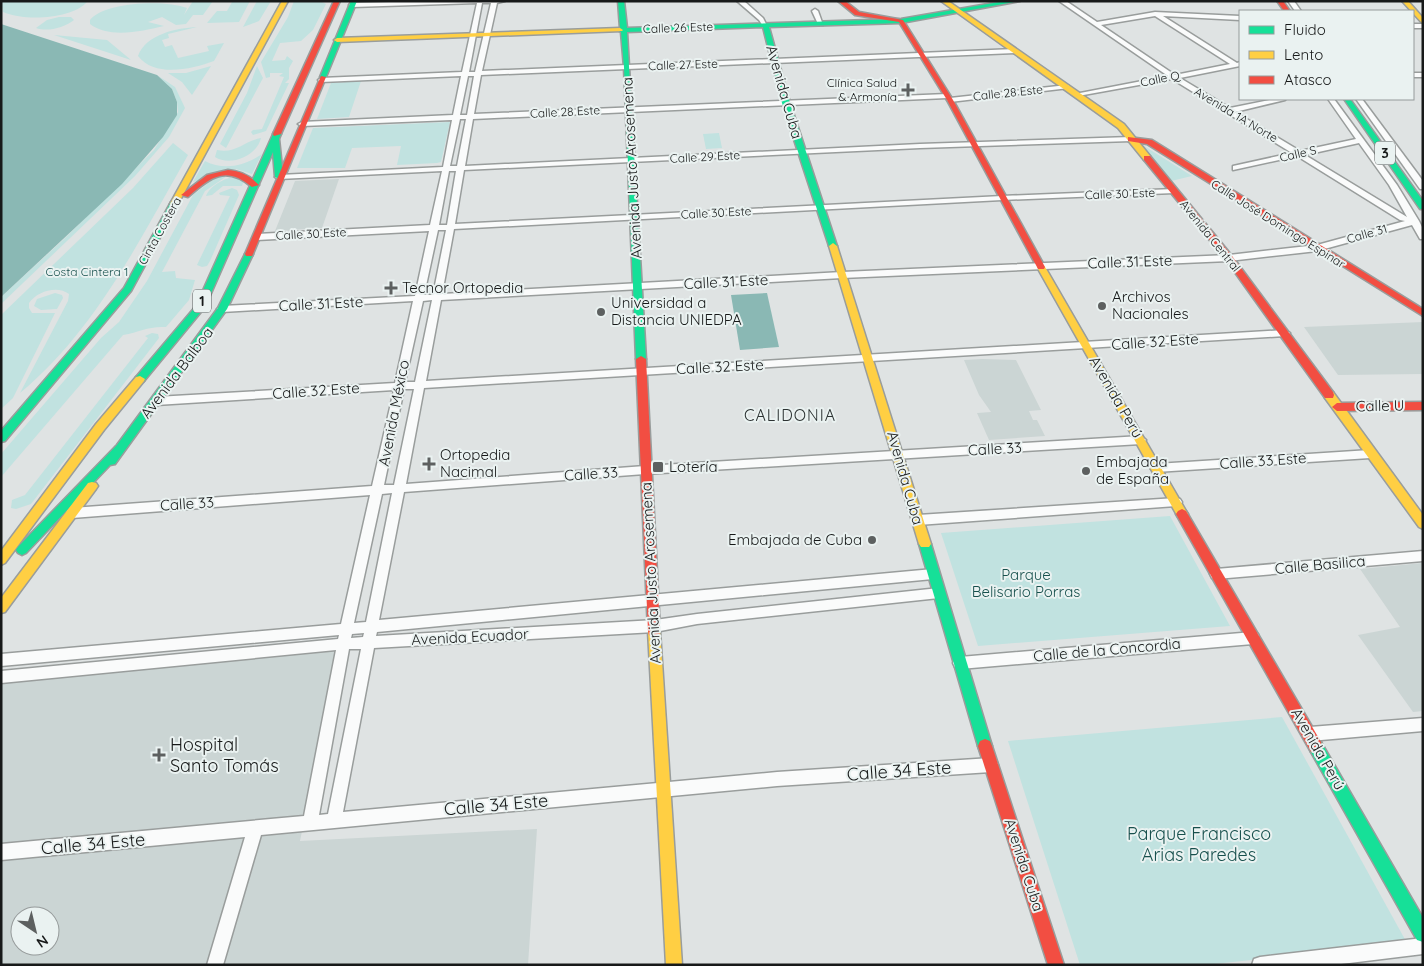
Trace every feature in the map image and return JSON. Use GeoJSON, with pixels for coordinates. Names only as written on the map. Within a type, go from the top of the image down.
{"type":"FeatureCollection","features":[{"type":"Feature","properties":{"kind":"main road","name":"Cinta Costera"},"geometry":{"type":"LineString","coordinates":[[1,438],[116,306],[128,289],[285,1]]}},
{"type":"Feature","properties":{"kind":"main road","name":"Avenida Balboa"},"geometry":{"type":"LineString","coordinates":[[1,560],[100,427],[200,307],[337,1]]}},
{"type":"Feature","properties":{"kind":"main road","name":"Avenida Justo Arosemena"},"geometry":{"type":"LineString","coordinates":[[621,1],[628,67],[630,161],[639,286],[640,372],[645,470],[674,965]]}},
{"type":"Feature","properties":{"kind":"main road"},"geometry":{"type":"LineString","coordinates":[[841,1],[857,14],[901,21]]}},
{"type":"Feature","properties":{"kind":"main road"},"geometry":{"type":"LineString","coordinates":[[841,1],[846,23]]}},
{"type":"Feature","properties":{"kind":"main road","name":"Avenida Central"},"geometry":{"type":"LineString","coordinates":[[944,1],[1080,95],[1121,126],[1229,258],[1285,333],[1370,454],[1423,524]]}},
{"type":"Feature","properties":{"kind":"main road","name":"Calle 26 Este"},"geometry":{"type":"LineString","coordinates":[[337,40],[901,21],[1017,1]]}},
{"type":"Feature","properties":{"kind":"main road","name":"Avenida Balboa"},"geometry":{"type":"LineString","coordinates":[[1,608],[156,401],[222,309],[257,237],[353,3]]}},
{"type":"Feature","properties":{"kind":"main road"},"geometry":{"type":"LineString","coordinates":[[1414,12],[1423,22]]}},
{"type":"Feature","properties":{"kind":"main road","name":"Avenida Perú"},"geometry":{"type":"LineString","coordinates":[[901,21],[948,98],[1002,198],[1423,934]]}},
{"type":"Feature","properties":{"kind":"main road","name":"Avenida Cuba"},"geometry":{"type":"LineString","coordinates":[[765,26],[786,103],[870,358],[938,593],[991,765],[1056,965]]}},
{"type":"Feature","properties":{"kind":"main road","name":"3"},"geometry":{"type":"LineString","coordinates":[[1348,100],[1422,206]]}},
{"type":"Feature","properties":{"kind":"main road"},"geometry":{"type":"LineString","coordinates":[[209,143],[210,157],[215,164],[231,165],[249,160],[275,137]]}},
{"type":"Feature","properties":{"kind":"main road"},"geometry":{"type":"LineString","coordinates":[[275,137],[280,178]]}},
{"type":"Feature","properties":{"kind":"main road","name":"Calle José Domingo Espinar"},"geometry":{"type":"LineString","coordinates":[[1131,138],[1149,142],[1423,313]]}},
{"type":"Feature","properties":{"kind":"main road"},"geometry":{"type":"LineString","coordinates":[[176,203],[203,180],[218,173],[241,172],[249,177],[255,185]]}},
{"type":"Feature","properties":{"kind":"main road"},"geometry":{"type":"LineString","coordinates":[[1393,185],[1422,206],[1414,221]]}},
{"type":"Feature","properties":{"kind":"main road","name":"Calle U"},"geometry":{"type":"LineString","coordinates":[[1337,406],[1423,406]]}},
{"type":"Feature","properties":{"kind":"main road"},"geometry":{"type":"LineString","coordinates":[[1,571],[120,448]]}},
{"type":"Feature","properties":{"kind":"street","name":"Avenida México"},"geometry":{"type":"LineString","coordinates":[[310,824],[347,627],[378,490],[466,73],[494,1]]}},
{"type":"Feature","properties":{"kind":"street"},"geometry":{"type":"LineString","coordinates":[[353,3],[502,1]]}},
{"type":"Feature","properties":{"kind":"street","name":"Avenida Cuba"},"geometry":{"type":"LineString","coordinates":[[740,1],[761,19],[765,26]]}},
{"type":"Feature","properties":{"kind":"street","name":"Avenida 1A Norte"},"geometry":{"type":"LineString","coordinates":[[1062,1],[1172,76],[1403,218],[1414,221]]}},
{"type":"Feature","properties":{"kind":"street","name":"Avenida México"},"geometry":{"type":"LineString","coordinates":[[334,820],[368,642],[401,489],[418,385],[437,298],[478,73],[480,2]]}},
{"type":"Feature","properties":{"kind":"street"},"geometry":{"type":"LineString","coordinates":[[815,12],[820,24]]}},
{"type":"Feature","properties":{"kind":"street"},"geometry":{"type":"LineString","coordinates":[[1156,14],[1238,64]]}},
{"type":"Feature","properties":{"kind":"street"},"geometry":{"type":"LineString","coordinates":[[1094,24],[1156,14],[1239,18]]}},
{"type":"Feature","properties":{"kind":"street","name":"Calle 27 Este"},"geometry":{"type":"LineString","coordinates":[[321,80],[1015,51]]}},
{"type":"Feature","properties":{"kind":"street","name":"Calle Q"},"geometry":{"type":"LineString","coordinates":[[1080,95],[1238,64]]}},
{"type":"Feature","properties":{"kind":"street","name":"Calle 28 Este"},"geometry":{"type":"LineString","coordinates":[[302,124],[628,109],[948,98],[1067,87]]}},
{"type":"Feature","properties":{"kind":"street"},"geometry":{"type":"LineString","coordinates":[[1228,111],[1278,100]]}},
{"type":"Feature","properties":{"kind":"street"},"geometry":{"type":"LineString","coordinates":[[1332,100],[1393,185],[1423,237]]}},
{"type":"Feature","properties":{"kind":"street"},"geometry":{"type":"LineString","coordinates":[[1360,100],[1423,187]]}},
{"type":"Feature","properties":{"kind":"street","name":"Calle 29 Este"},"geometry":{"type":"LineString","coordinates":[[280,178],[802,151],[1131,138]]}},
{"type":"Feature","properties":{"kind":"street","name":"Calle S"},"geometry":{"type":"LineString","coordinates":[[1236,168],[1360,140]]}},
{"type":"Feature","properties":{"kind":"street","name":"Calle 30 Este"},"geometry":{"type":"LineString","coordinates":[[257,237],[1002,198],[1174,192]]}},
{"type":"Feature","properties":{"kind":"street","name":"Calle 31"},"geometry":{"type":"LineString","coordinates":[[1229,258],[1317,248],[1414,221]]}},
{"type":"Feature","properties":{"kind":"street","name":"Calle 31 Este"},"geometry":{"type":"LineString","coordinates":[[222,309],[418,300],[842,275],[1229,258]]}},
{"type":"Feature","properties":{"kind":"street","name":"Calle 32 Este"},"geometry":{"type":"LineString","coordinates":[[156,401],[870,358],[1087,347],[1285,333]]}},
{"type":"Feature","properties":{"kind":"street","name":"Calle 33"},"geometry":{"type":"LineString","coordinates":[[72,513],[645,470],[1140,440]]}},
{"type":"Feature","properties":{"kind":"street","name":"Calle 33 Este"},"geometry":{"type":"LineString","coordinates":[[1156,468],[1370,454]]}},
{"type":"Feature","properties":{"kind":"street"},"geometry":{"type":"LineString","coordinates":[[918,520],[1176,502]]}},
{"type":"Feature","properties":{"kind":"street","name":"Calle Basilica"},"geometry":{"type":"LineString","coordinates":[[1216,574],[1423,556]]}},
{"type":"Feature","properties":{"kind":"street","name":"Avenida Ecuador"},"geometry":{"type":"LineString","coordinates":[[1,660],[229,641],[347,627],[654,603],[933,574]]}},
{"type":"Feature","properties":{"kind":"street","name":"Avenida Ecuador"},"geometry":{"type":"LineString","coordinates":[[1,677],[368,642],[655,626],[707,618],[938,593]]}},
{"type":"Feature","properties":{"kind":"street","name":"Calle de la Concordia"},"geometry":{"type":"LineString","coordinates":[[960,663],[1253,638]]}},
{"type":"Feature","properties":{"kind":"street"},"geometry":{"type":"LineString","coordinates":[[1310,734],[1423,724]]}},
{"type":"Feature","properties":{"kind":"street","name":"Calle 34 Este"},"geometry":{"type":"LineString","coordinates":[[1,852],[777,779],[991,765]]}},
{"type":"Feature","properties":{"kind":"street"},"geometry":{"type":"LineString","coordinates":[[215,965],[255,828]]}},
{"type":"Feature","properties":{"kind":"street"},"geometry":{"type":"LineString","coordinates":[[1260,965],[1423,946]]}},
{"type":"Feature","properties":{"kind":"shaded area"},"geometry":{"type":"Polygon","coordinates":[[[1,24],[157,75],[172,89],[177,102],[177,115],[163,137],[122,184],[1,297],[1,24]]]}},
{"type":"Feature","properties":{"kind":"shaded area"},"geometry":{"type":"Polygon","coordinates":[[[339,179],[322,228],[275,231],[295,181],[339,179]]]}},
{"type":"Feature","properties":{"kind":"shaded area"},"geometry":{"type":"Polygon","coordinates":[[[767,293],[779,347],[740,350],[731,295],[767,293]]]}},
{"type":"Feature","properties":{"kind":"shaded area"},"geometry":{"type":"Polygon","coordinates":[[[1423,322],[1423,374],[1338,375],[1304,327],[1423,322]]]}},
{"type":"Feature","properties":{"kind":"shaded area"},"geometry":{"type":"Polygon","coordinates":[[[964,360],[1016,360],[1041,410],[1029,411],[1033,420],[1037,420],[1045,436],[989,440],[977,413],[991,412],[979,395],[964,360]]]}},
{"type":"Feature","properties":{"kind":"shaded area"},"geometry":{"type":"Polygon","coordinates":[[[1423,563],[1423,711],[1413,712],[1358,635],[1400,627],[1360,569],[1423,563]]]}},
{"type":"Feature","properties":{"kind":"shaded area","name":"Hospital Santo Tomás"},"geometry":{"type":"Polygon","coordinates":[[[339,648],[300,841],[537,829],[528,965],[1,965],[1,682],[339,648]]]}},
{"type":"Feature","properties":{"kind":"green space"},"geometry":{"type":"Polygon","coordinates":[[[1,1],[88,1],[71,12],[59,15],[22,17],[3,12],[1,1]]]}},
{"type":"Feature","properties":{"kind":"green space"},"geometry":{"type":"Polygon","coordinates":[[[193,1],[213,1],[203,15],[193,15],[186,24],[176,25],[162,17],[148,22],[164,26],[136,32],[116,33],[98,29],[90,24],[90,20],[109,9],[137,4],[177,5],[187,8],[184,15],[193,1]]]}},
{"type":"Feature","properties":{"kind":"green space"},"geometry":{"type":"Polygon","coordinates":[[[224,1],[250,1],[239,22],[207,23],[217,11],[227,11],[232,2],[224,1]]]}},
{"type":"Feature","properties":{"kind":"green space"},"geometry":{"type":"Polygon","coordinates":[[[257,1],[271,1],[259,21],[243,27],[257,1]]]}},
{"type":"Feature","properties":{"kind":"green space"},"geometry":{"type":"Polygon","coordinates":[[[294,1],[320,1],[326,4],[313,30],[301,41],[280,43],[272,61],[285,60],[287,56],[293,61],[289,68],[289,79],[285,83],[289,83],[266,131],[253,135],[251,132],[253,130],[262,129],[284,77],[279,76],[283,73],[270,73],[270,77],[266,78],[261,62],[288,17],[294,1]]]}},
{"type":"Feature","properties":{"kind":"green space"},"geometry":{"type":"Polygon","coordinates":[[[71,17],[74,20],[55,28],[45,30],[36,28],[47,20],[71,17]]]}},
{"type":"Feature","properties":{"kind":"green space"},"geometry":{"type":"Polygon","coordinates":[[[197,27],[168,34],[169,38],[162,40],[165,47],[172,45],[178,58],[209,51],[207,46],[224,43],[214,61],[195,67],[174,70],[154,67],[145,63],[138,56],[142,48],[155,37],[180,29],[197,27]]]}},
{"type":"Feature","properties":{"kind":"green space"},"geometry":{"type":"Polygon","coordinates":[[[54,35],[107,40],[131,60],[54,35]]]}},
{"type":"Feature","properties":{"kind":"green space"},"geometry":{"type":"Polygon","coordinates":[[[211,66],[192,95],[182,82],[168,73],[186,73],[211,66]]]}},
{"type":"Feature","properties":{"kind":"green space"},"geometry":{"type":"Polygon","coordinates":[[[257,66],[263,78],[226,148],[220,144],[247,93],[257,66]]]}},
{"type":"Feature","properties":{"kind":"green space"},"geometry":{"type":"Polygon","coordinates":[[[157,75],[175,87],[185,108],[169,137],[135,176],[1,304],[1,297],[64,239],[154,150],[178,112],[177,102],[172,89],[157,75]]]}},
{"type":"Feature","properties":{"kind":"green space"},"geometry":{"type":"Polygon","coordinates":[[[361,81],[349,117],[317,119],[331,83],[361,81]]]}},
{"type":"Feature","properties":{"kind":"green space"},"geometry":{"type":"Polygon","coordinates":[[[450,122],[441,162],[397,165],[401,146],[352,148],[345,168],[297,168],[313,128],[450,122]]]}},
{"type":"Feature","properties":{"kind":"green space"},"geometry":{"type":"Polygon","coordinates":[[[719,133],[722,148],[706,149],[703,134],[719,133]]]}},
{"type":"Feature","properties":{"kind":"green space"},"geometry":{"type":"Polygon","coordinates":[[[261,138],[254,150],[242,158],[228,161],[215,157],[217,150],[235,149],[261,138]]]}},
{"type":"Feature","properties":{"kind":"green space","name":"Costa Cintera 1"},"geometry":{"type":"Polygon","coordinates":[[[173,143],[188,155],[134,251],[94,312],[72,341],[20,393],[68,301],[69,294],[59,290],[48,291],[37,295],[29,303],[32,313],[55,313],[13,398],[1,409],[1,315],[133,188],[173,143]]]}},
{"type":"Feature","properties":{"kind":"green space"},"geometry":{"type":"Polygon","coordinates":[[[1144,146],[1192,176],[1171,181],[1140,147],[1144,146]]]}},
{"type":"Feature","properties":{"kind":"green space"},"geometry":{"type":"Polygon","coordinates":[[[262,154],[252,174],[236,169],[193,182],[205,161],[220,166],[234,166],[249,162],[262,154]]]}},
{"type":"Feature","properties":{"kind":"green space"},"geometry":{"type":"Polygon","coordinates":[[[230,174],[205,191],[162,272],[175,271],[176,278],[195,280],[189,300],[166,327],[149,328],[123,335],[1,477],[1,454],[101,338],[119,322],[147,281],[193,195],[219,175],[230,174]]]}},
{"type":"Feature","properties":{"kind":"green space"},"geometry":{"type":"Polygon","coordinates":[[[239,176],[244,180],[242,186],[223,186],[212,195],[206,196],[220,182],[239,176]]]}},
{"type":"Feature","properties":{"kind":"green space"},"geometry":{"type":"Polygon","coordinates":[[[232,188],[237,190],[239,195],[210,261],[207,266],[197,265],[230,196],[220,195],[219,193],[232,188]]]}},
{"type":"Feature","properties":{"kind":"green space"},"geometry":{"type":"Polygon","coordinates":[[[55,293],[62,295],[63,298],[57,309],[41,310],[34,306],[37,299],[55,293]]]}},
{"type":"Feature","properties":{"kind":"green space"},"geometry":{"type":"Polygon","coordinates":[[[152,333],[158,334],[159,338],[31,504],[16,509],[11,508],[12,500],[25,495],[148,338],[145,336],[152,333]]]}},
{"type":"Feature","properties":{"kind":"green space","name":"Parque Belisario Porras"},"geometry":{"type":"Polygon","coordinates":[[[1170,516],[1230,626],[978,646],[941,533],[1170,516]]]}},
{"type":"Feature","properties":{"kind":"green space","name":"Parque Francisco Arias Paredes"},"geometry":{"type":"Polygon","coordinates":[[[1282,717],[1407,943],[1205,965],[1080,965],[1008,741],[1282,717]]]}},
{"type":"Feature","properties":{"kind":"traffic: fast"},"geometry":{"type":"LineString","coordinates":[[323,77],[354,1]]}},
{"type":"Feature","properties":{"kind":"traffic: fast"},"geometry":{"type":"LineString","coordinates":[[621,1],[627,67],[641,359]]}},
{"type":"Feature","properties":{"kind":"traffic: fast"},"geometry":{"type":"LineString","coordinates":[[620,30],[901,21],[1017,1]]}},
{"type":"Feature","properties":{"kind":"traffic: fast"},"geometry":{"type":"LineString","coordinates":[[765,25],[786,103],[833,246]]}},
{"type":"Feature","properties":{"kind":"traffic: fast"},"geometry":{"type":"LineString","coordinates":[[1348,100],[1423,207]]}},
{"type":"Feature","properties":{"kind":"traffic: fast"},"geometry":{"type":"LineString","coordinates":[[140,379],[200,307],[277,134]]}},
{"type":"Feature","properties":{"kind":"traffic: fast"},"geometry":{"type":"LineString","coordinates":[[275,139],[279,177]]}},
{"type":"Feature","properties":{"kind":"traffic: fast"},"geometry":{"type":"LineString","coordinates":[[1,438],[128,289],[174,204]]}},
{"type":"Feature","properties":{"kind":"traffic: fast"},"geometry":{"type":"LineString","coordinates":[[111,461],[222,309],[249,254]]}},
{"type":"Feature","properties":{"kind":"traffic: fast"},"geometry":{"type":"LineString","coordinates":[[22,550],[120,448]]}},
{"type":"Feature","properties":{"kind":"traffic: fast"},"geometry":{"type":"LineString","coordinates":[[925,544],[985,746]]}},
{"type":"Feature","properties":{"kind":"traffic: fast"},"geometry":{"type":"LineString","coordinates":[[1316,747],[1423,934]]}},
{"type":"Feature","properties":{"kind":"traffic: slow"},"geometry":{"type":"LineString","coordinates":[[174,204],[285,1]]}},
{"type":"Feature","properties":{"kind":"traffic: slow"},"geometry":{"type":"LineString","coordinates":[[944,1],[1121,126],[1147,158]]}},
{"type":"Feature","properties":{"kind":"traffic: slow"},"geometry":{"type":"LineString","coordinates":[[1405,1],[1413,10]]}},
{"type":"Feature","properties":{"kind":"traffic: slow"},"geometry":{"type":"LineString","coordinates":[[1414,12],[1423,22]]}},
{"type":"Feature","properties":{"kind":"traffic: slow"},"geometry":{"type":"LineString","coordinates":[[337,40],[620,30]]}},
{"type":"Feature","properties":{"kind":"traffic: slow"},"geometry":{"type":"LineString","coordinates":[[833,246],[925,544]]}},
{"type":"Feature","properties":{"kind":"traffic: slow"},"geometry":{"type":"LineString","coordinates":[[1041,267],[1182,514]]}},
{"type":"Feature","properties":{"kind":"traffic: slow"},"geometry":{"type":"LineString","coordinates":[[1,560],[100,427],[140,379]]}},
{"type":"Feature","properties":{"kind":"traffic: slow"},"geometry":{"type":"LineString","coordinates":[[1329,395],[1423,524]]}},
{"type":"Feature","properties":{"kind":"traffic: slow"},"geometry":{"type":"LineString","coordinates":[[1,608],[92,486]]}},
{"type":"Feature","properties":{"kind":"traffic: slow"},"geometry":{"type":"LineString","coordinates":[[654,631],[674,965]]}},
{"type":"Feature","properties":{"kind":"traffic: jam"},"geometry":{"type":"LineString","coordinates":[[277,134],[337,1]]}},
{"type":"Feature","properties":{"kind":"traffic: jam"},"geometry":{"type":"LineString","coordinates":[[841,1],[857,14],[901,21],[950,100],[1041,267]]}},
{"type":"Feature","properties":{"kind":"traffic: jam"},"geometry":{"type":"LineString","coordinates":[[1280,1],[1286,10]]}},
{"type":"Feature","properties":{"kind":"traffic: jam"},"geometry":{"type":"LineString","coordinates":[[249,254],[323,77]]}},
{"type":"Feature","properties":{"kind":"traffic: jam"},"geometry":{"type":"LineString","coordinates":[[1131,139],[1149,142],[1423,313]]}},
{"type":"Feature","properties":{"kind":"traffic: jam"},"geometry":{"type":"LineString","coordinates":[[1147,158],[1229,258],[1329,395]]}},
{"type":"Feature","properties":{"kind":"traffic: jam"},"geometry":{"type":"LineString","coordinates":[[185,195],[202,181],[219,173],[237,173],[246,177],[255,185]]}},
{"type":"Feature","properties":{"kind":"traffic: jam"},"geometry":{"type":"LineString","coordinates":[[641,359],[654,631]]}},
{"type":"Feature","properties":{"kind":"traffic: jam"},"geometry":{"type":"LineString","coordinates":[[1337,407],[1423,406]]}},
{"type":"Feature","properties":{"kind":"traffic: jam"},"geometry":{"type":"LineString","coordinates":[[1182,514],[1316,747]]}},
{"type":"Feature","properties":{"kind":"traffic: jam"},"geometry":{"type":"LineString","coordinates":[[985,746],[1056,965]]}},
{"type":"Feature","properties":{"kind":"place","name":"Clínica Salud & Armonía"},"geometry":{"type":"Point","coordinates":[908,90]}},
{"type":"Feature","properties":{"kind":"place","name":"Tecnor Ortopedia"},"geometry":{"type":"Point","coordinates":[391,288]}},
{"type":"Feature","properties":{"kind":"place","name":"Archivos Nacionales"},"geometry":{"type":"Point","coordinates":[1102,306]}},
{"type":"Feature","properties":{"kind":"place","name":"Universidad a Distancia UNIEDPA"},"geometry":{"type":"Point","coordinates":[601,312]}},
{"type":"Feature","properties":{"kind":"place","name":"Ortopedia Nacimal"},"geometry":{"type":"Point","coordinates":[429,464]}},
{"type":"Feature","properties":{"kind":"place","name":"Lotería"},"geometry":{"type":"Point","coordinates":[658,467]}},
{"type":"Feature","properties":{"kind":"place","name":"Embajada de España"},"geometry":{"type":"Point","coordinates":[1086,471]}},
{"type":"Feature","properties":{"kind":"place","name":"Embajada de Cuba"},"geometry":{"type":"Point","coordinates":[872,540]}},
{"type":"Feature","properties":{"kind":"place","name":"Hospital Santo Tomás"},"geometry":{"type":"Point","coordinates":[159,755]}},
{"type":"Feature","properties":{"kind":"district","name":"CALIDONIA"},"geometry":{"type":"Point","coordinates":[790,415]}}]}
